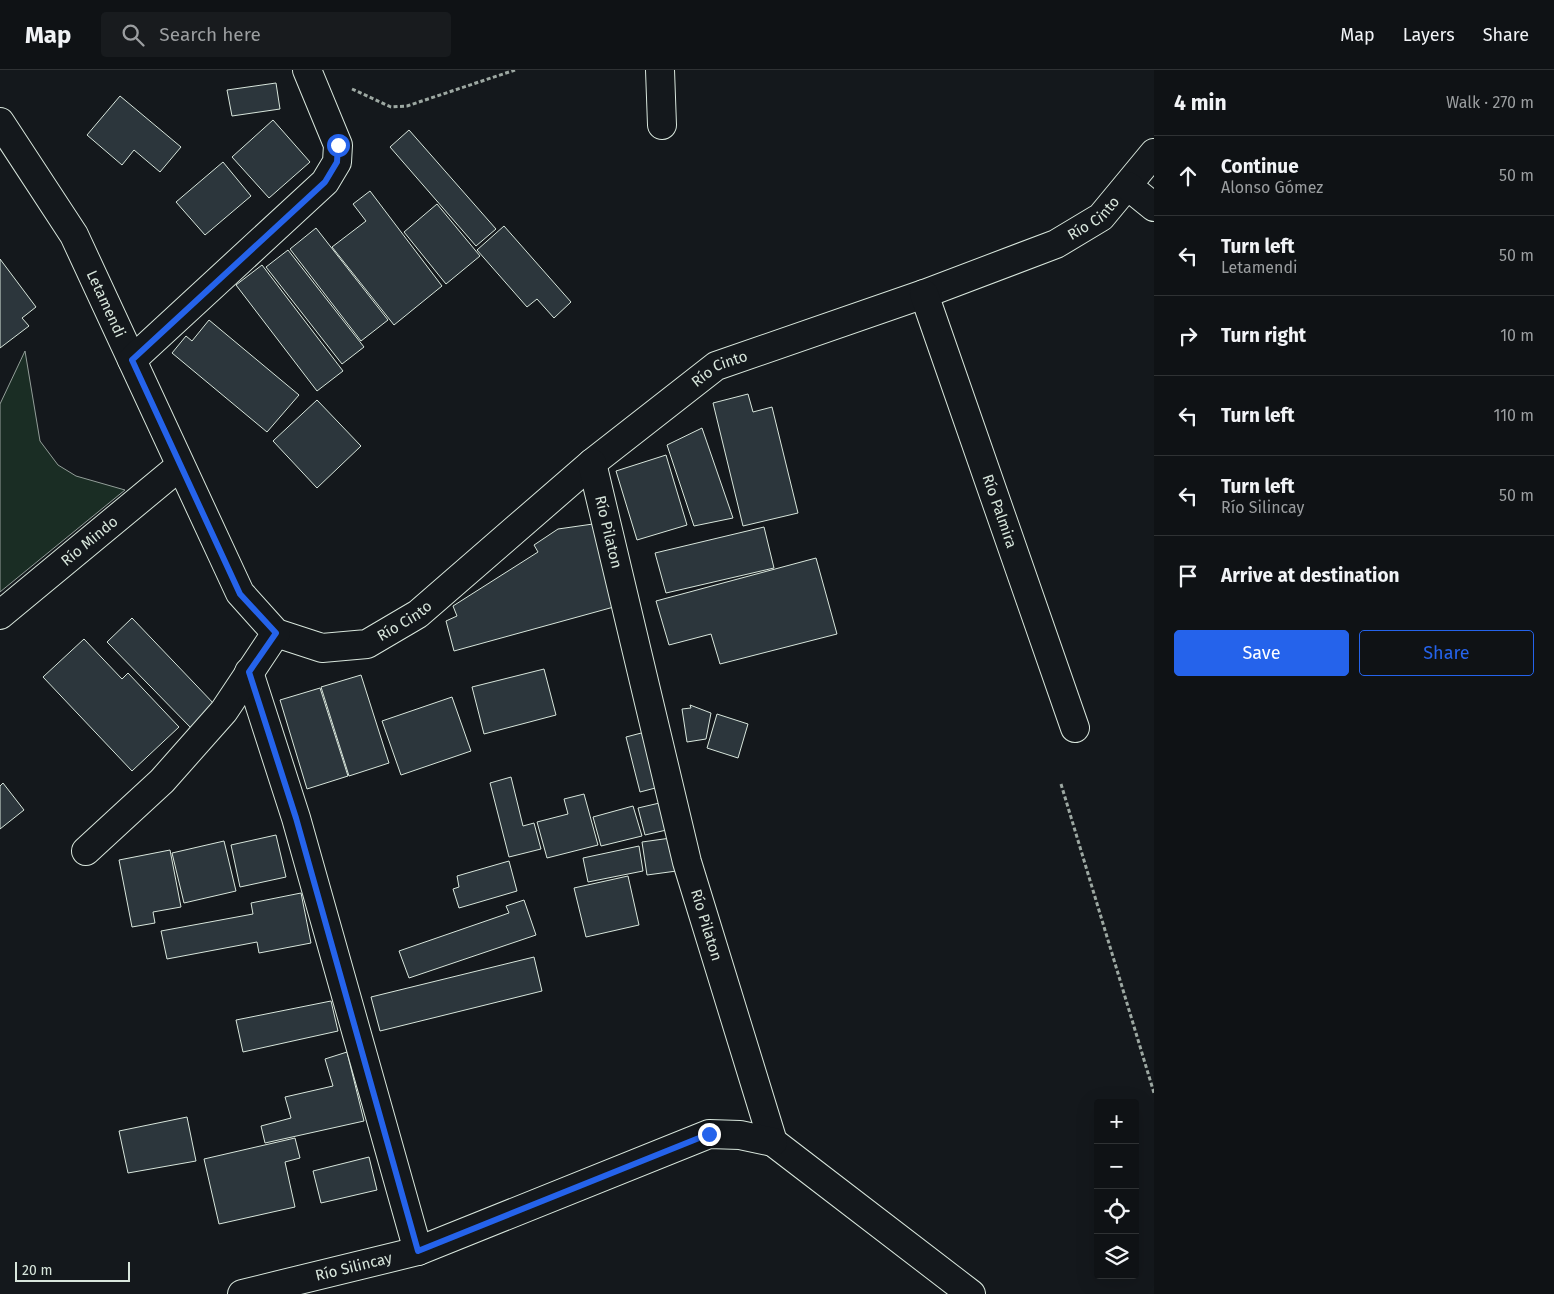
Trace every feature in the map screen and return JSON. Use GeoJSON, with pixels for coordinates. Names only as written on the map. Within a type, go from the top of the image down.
{"type":"FeatureCollection","features":[{"type":"Feature","properties":{"kind":"street"},"geometry":{"type":"LineString","coordinates":[[132,360],[325,182],[337,162],[338,145],[307,70]]}},
{"type":"Feature","properties":{"kind":"street"},"geometry":{"type":"LineString","coordinates":[[660,70],[662,125]]}},
{"type":"Feature","properties":{"kind":"street","name":"Letamendi"},"geometry":{"type":"LineString","coordinates":[[0,122],[74,235],[240,594],[276,633],[322,648]]}},
{"type":"Feature","properties":{"kind":"street","name":"Río Cinto"},"geometry":{"type":"LineString","coordinates":[[322,648],[367,644],[418,614],[592,463],[716,366],[924,294],[1056,244],[1101,217],[1154,153]]}},
{"type":"Feature","properties":{"kind":"street"},"geometry":{"type":"LineString","coordinates":[[1128,186],[1154,207]]}},
{"type":"Feature","properties":{"kind":"street","name":"Río Palmira"},"geometry":{"type":"LineString","coordinates":[[924,294],[1075,728]]}},
{"type":"Feature","properties":{"kind":"street","name":"Río Pilaton"},"geometry":{"type":"LineString","coordinates":[[592,463],[687,862],[773,1142]]}},
{"type":"Feature","properties":{"kind":"street","name":"Río Mindo"},"geometry":{"type":"LineString","coordinates":[[0,615],[180,466]]}},
{"type":"Feature","properties":{"kind":"street"},"geometry":{"type":"LineString","coordinates":[[86,851],[162,781],[224,711],[276,633]]}},
{"type":"Feature","properties":{"kind":"street"},"geometry":{"type":"LineString","coordinates":[[249,672],[296,818],[418,1251]]}},
{"type":"Feature","properties":{"kind":"street","name":"Río Silincay"},"geometry":{"type":"LineString","coordinates":[[242,1294],[418,1251],[709,1134],[740,1135],[773,1142]]}},
{"type":"Feature","properties":{"kind":"street"},"geometry":{"type":"LineString","coordinates":[[773,1142],[970,1294]]}},
{"type":"Feature","properties":{"kind":"path"},"geometry":{"type":"LineString","coordinates":[[350,88],[391,107],[407,106],[515,70]]}},
{"type":"Feature","properties":{"kind":"path"},"geometry":{"type":"LineString","coordinates":[[1061,784],[1154,1093]]}},
{"type":"Feature","properties":{"kind":"green space"},"geometry":{"type":"Polygon","coordinates":[[[25,351],[40,441],[58,465],[76,476],[125,490],[0,592],[0,404],[25,351]]]}},
{"type":"Feature","properties":{"kind":"building"},"geometry":{"type":"Polygon","coordinates":[[[276,83],[280,109],[232,116],[227,90],[276,83]]]}},
{"type":"Feature","properties":{"kind":"building"},"geometry":{"type":"Polygon","coordinates":[[[120,96],[181,147],[160,172],[134,150],[122,165],[87,135],[120,96]]]}},
{"type":"Feature","properties":{"kind":"building"},"geometry":{"type":"Polygon","coordinates":[[[273,120],[310,162],[269,198],[232,157],[273,120]]]}},
{"type":"Feature","properties":{"kind":"building"},"geometry":{"type":"Polygon","coordinates":[[[409,130],[496,229],[476,246],[390,147],[409,130]]]}},
{"type":"Feature","properties":{"kind":"building"},"geometry":{"type":"Polygon","coordinates":[[[223,162],[251,196],[205,235],[176,202],[223,162]]]}},
{"type":"Feature","properties":{"kind":"building"},"geometry":{"type":"Polygon","coordinates":[[[370,191],[442,286],[394,325],[332,247],[366,221],[353,204],[370,191]]]}},
{"type":"Feature","properties":{"kind":"building"},"geometry":{"type":"Polygon","coordinates":[[[437,204],[480,256],[446,284],[404,232],[437,204]]]}},
{"type":"Feature","properties":{"kind":"building"},"geometry":{"type":"Polygon","coordinates":[[[504,226],[571,302],[554,318],[537,299],[527,307],[477,250],[504,226]]]}},
{"type":"Feature","properties":{"kind":"building"},"geometry":{"type":"Polygon","coordinates":[[[316,228],[388,320],[361,341],[290,249],[316,228]]]}},
{"type":"Feature","properties":{"kind":"building"},"geometry":{"type":"Polygon","coordinates":[[[288,250],[364,347],[342,364],[266,267],[288,250]]]}},
{"type":"Feature","properties":{"kind":"building"},"geometry":{"type":"Polygon","coordinates":[[[0,259],[36,307],[22,318],[29,326],[0,348],[0,259]]]}},
{"type":"Feature","properties":{"kind":"building"},"geometry":{"type":"Polygon","coordinates":[[[262,265],[343,371],[317,391],[236,285],[262,265]]]}},
{"type":"Feature","properties":{"kind":"building"},"geometry":{"type":"Polygon","coordinates":[[[209,320],[299,395],[267,432],[172,353],[186,336],[192,341],[209,320]]]}},
{"type":"Feature","properties":{"kind":"building"},"geometry":{"type":"Polygon","coordinates":[[[748,394],[753,412],[772,407],[798,513],[743,526],[713,403],[748,394]]]}},
{"type":"Feature","properties":{"kind":"building"},"geometry":{"type":"Polygon","coordinates":[[[317,400],[361,446],[317,488],[273,441],[317,400]]]}},
{"type":"Feature","properties":{"kind":"building"},"geometry":{"type":"Polygon","coordinates":[[[702,428],[733,518],[694,526],[667,445],[702,428]]]}},
{"type":"Feature","properties":{"kind":"building"},"geometry":{"type":"Polygon","coordinates":[[[666,455],[687,525],[637,540],[616,471],[666,455]]]}},
{"type":"Feature","properties":{"kind":"building"},"geometry":{"type":"Polygon","coordinates":[[[600,523],[621,605],[454,651],[446,621],[457,616],[453,606],[538,552],[534,545],[558,529],[600,523]]]}},
{"type":"Feature","properties":{"kind":"building"},"geometry":{"type":"Polygon","coordinates":[[[764,527],[774,568],[666,593],[655,553],[764,527]]]}},
{"type":"Feature","properties":{"kind":"building"},"geometry":{"type":"Polygon","coordinates":[[[816,558],[837,634],[720,664],[711,634],[669,645],[656,601],[816,558]]]}},
{"type":"Feature","properties":{"kind":"building"},"geometry":{"type":"Polygon","coordinates":[[[132,618],[216,706],[192,729],[107,642],[132,618]]]}},
{"type":"Feature","properties":{"kind":"building"},"geometry":{"type":"Polygon","coordinates":[[[84,639],[122,679],[128,673],[179,727],[132,771],[43,677],[84,639]]]}},
{"type":"Feature","properties":{"kind":"building"},"geometry":{"type":"Polygon","coordinates":[[[544,669],[556,715],[484,734],[472,687],[544,669]]]}},
{"type":"Feature","properties":{"kind":"building"},"geometry":{"type":"Polygon","coordinates":[[[361,675],[389,763],[349,776],[321,687],[361,675]]]}},
{"type":"Feature","properties":{"kind":"building"},"geometry":{"type":"Polygon","coordinates":[[[320,688],[348,776],[307,789],[280,700],[320,688]]]}},
{"type":"Feature","properties":{"kind":"building"},"geometry":{"type":"Polygon","coordinates":[[[452,697],[471,751],[401,775],[382,721],[452,697]]]}},
{"type":"Feature","properties":{"kind":"building"},"geometry":{"type":"Polygon","coordinates":[[[690,705],[711,713],[706,739],[687,742],[682,709],[691,708],[690,705]]]}},
{"type":"Feature","properties":{"kind":"building"},"geometry":{"type":"Polygon","coordinates":[[[717,714],[748,724],[738,758],[707,748],[717,714]]]}},
{"type":"Feature","properties":{"kind":"building"},"geometry":{"type":"Polygon","coordinates":[[[649,731],[663,786],[640,792],[626,737],[649,731]]]}},
{"type":"Feature","properties":{"kind":"building"},"geometry":{"type":"Polygon","coordinates":[[[511,777],[523,826],[534,823],[541,849],[509,857],[490,783],[511,777]]]}},
{"type":"Feature","properties":{"kind":"building"},"geometry":{"type":"Polygon","coordinates":[[[3,783],[24,810],[0,829],[0,786],[3,783]]]}},
{"type":"Feature","properties":{"kind":"building"},"geometry":{"type":"Polygon","coordinates":[[[584,794],[598,845],[547,858],[537,822],[568,814],[564,799],[584,794]]]}},
{"type":"Feature","properties":{"kind":"building"},"geometry":{"type":"Polygon","coordinates":[[[668,801],[675,828],[645,835],[638,808],[668,801]]]}},
{"type":"Feature","properties":{"kind":"building"},"geometry":{"type":"Polygon","coordinates":[[[633,806],[642,836],[601,846],[593,817],[633,806]]]}},
{"type":"Feature","properties":{"kind":"building"},"geometry":{"type":"Polygon","coordinates":[[[276,835],[286,877],[240,887],[231,845],[276,835]]]}},
{"type":"Feature","properties":{"kind":"building"},"geometry":{"type":"Polygon","coordinates":[[[678,837],[684,870],[647,875],[642,842],[678,837]]]}},
{"type":"Feature","properties":{"kind":"building"},"geometry":{"type":"Polygon","coordinates":[[[224,841],[236,891],[184,903],[172,853],[224,841]]]}},
{"type":"Feature","properties":{"kind":"building"},"geometry":{"type":"Polygon","coordinates":[[[639,846],[643,871],[588,882],[583,858],[639,846]]]}},
{"type":"Feature","properties":{"kind":"building"},"geometry":{"type":"Polygon","coordinates":[[[170,850],[181,907],[153,912],[155,923],[132,927],[119,860],[170,850]]]}},
{"type":"Feature","properties":{"kind":"building"},"geometry":{"type":"Polygon","coordinates":[[[509,861],[517,891],[459,908],[453,889],[459,887],[457,876],[509,861]]]}},
{"type":"Feature","properties":{"kind":"building"},"geometry":{"type":"Polygon","coordinates":[[[628,876],[639,925],[586,937],[574,888],[628,876]]]}},
{"type":"Feature","properties":{"kind":"building"},"geometry":{"type":"Polygon","coordinates":[[[301,893],[311,943],[259,953],[257,942],[167,959],[161,931],[253,914],[251,903],[301,893]]]}},
{"type":"Feature","properties":{"kind":"building"},"geometry":{"type":"Polygon","coordinates":[[[524,900],[536,935],[409,978],[399,951],[509,913],[506,906],[524,900]]]}},
{"type":"Feature","properties":{"kind":"building"},"geometry":{"type":"Polygon","coordinates":[[[534,957],[542,991],[380,1031],[371,997],[534,957]]]}},
{"type":"Feature","properties":{"kind":"building"},"geometry":{"type":"Polygon","coordinates":[[[331,1001],[338,1031],[243,1052],[236,1020],[331,1001]]]}},
{"type":"Feature","properties":{"kind":"building"},"geometry":{"type":"Polygon","coordinates":[[[347,1052],[364,1121],[265,1143],[261,1126],[291,1118],[285,1097],[333,1086],[325,1059],[347,1052]]]}},
{"type":"Feature","properties":{"kind":"building"},"geometry":{"type":"Polygon","coordinates":[[[187,1117],[196,1161],[128,1173],[119,1131],[187,1117]]]}},
{"type":"Feature","properties":{"kind":"building"},"geometry":{"type":"Polygon","coordinates":[[[295,1138],[300,1158],[285,1162],[295,1207],[219,1224],[204,1159],[295,1138]]]}},
{"type":"Feature","properties":{"kind":"building"},"geometry":{"type":"Polygon","coordinates":[[[369,1157],[377,1190],[321,1203],[313,1171],[369,1157]]]}},
{"type":"Feature","properties":{"kind":"route"},"geometry":{"type":"LineString","coordinates":[[338,145],[337,162],[325,182],[132,360],[240,594],[276,633],[249,672],[296,818],[418,1251],[709,1134]]}}]}
